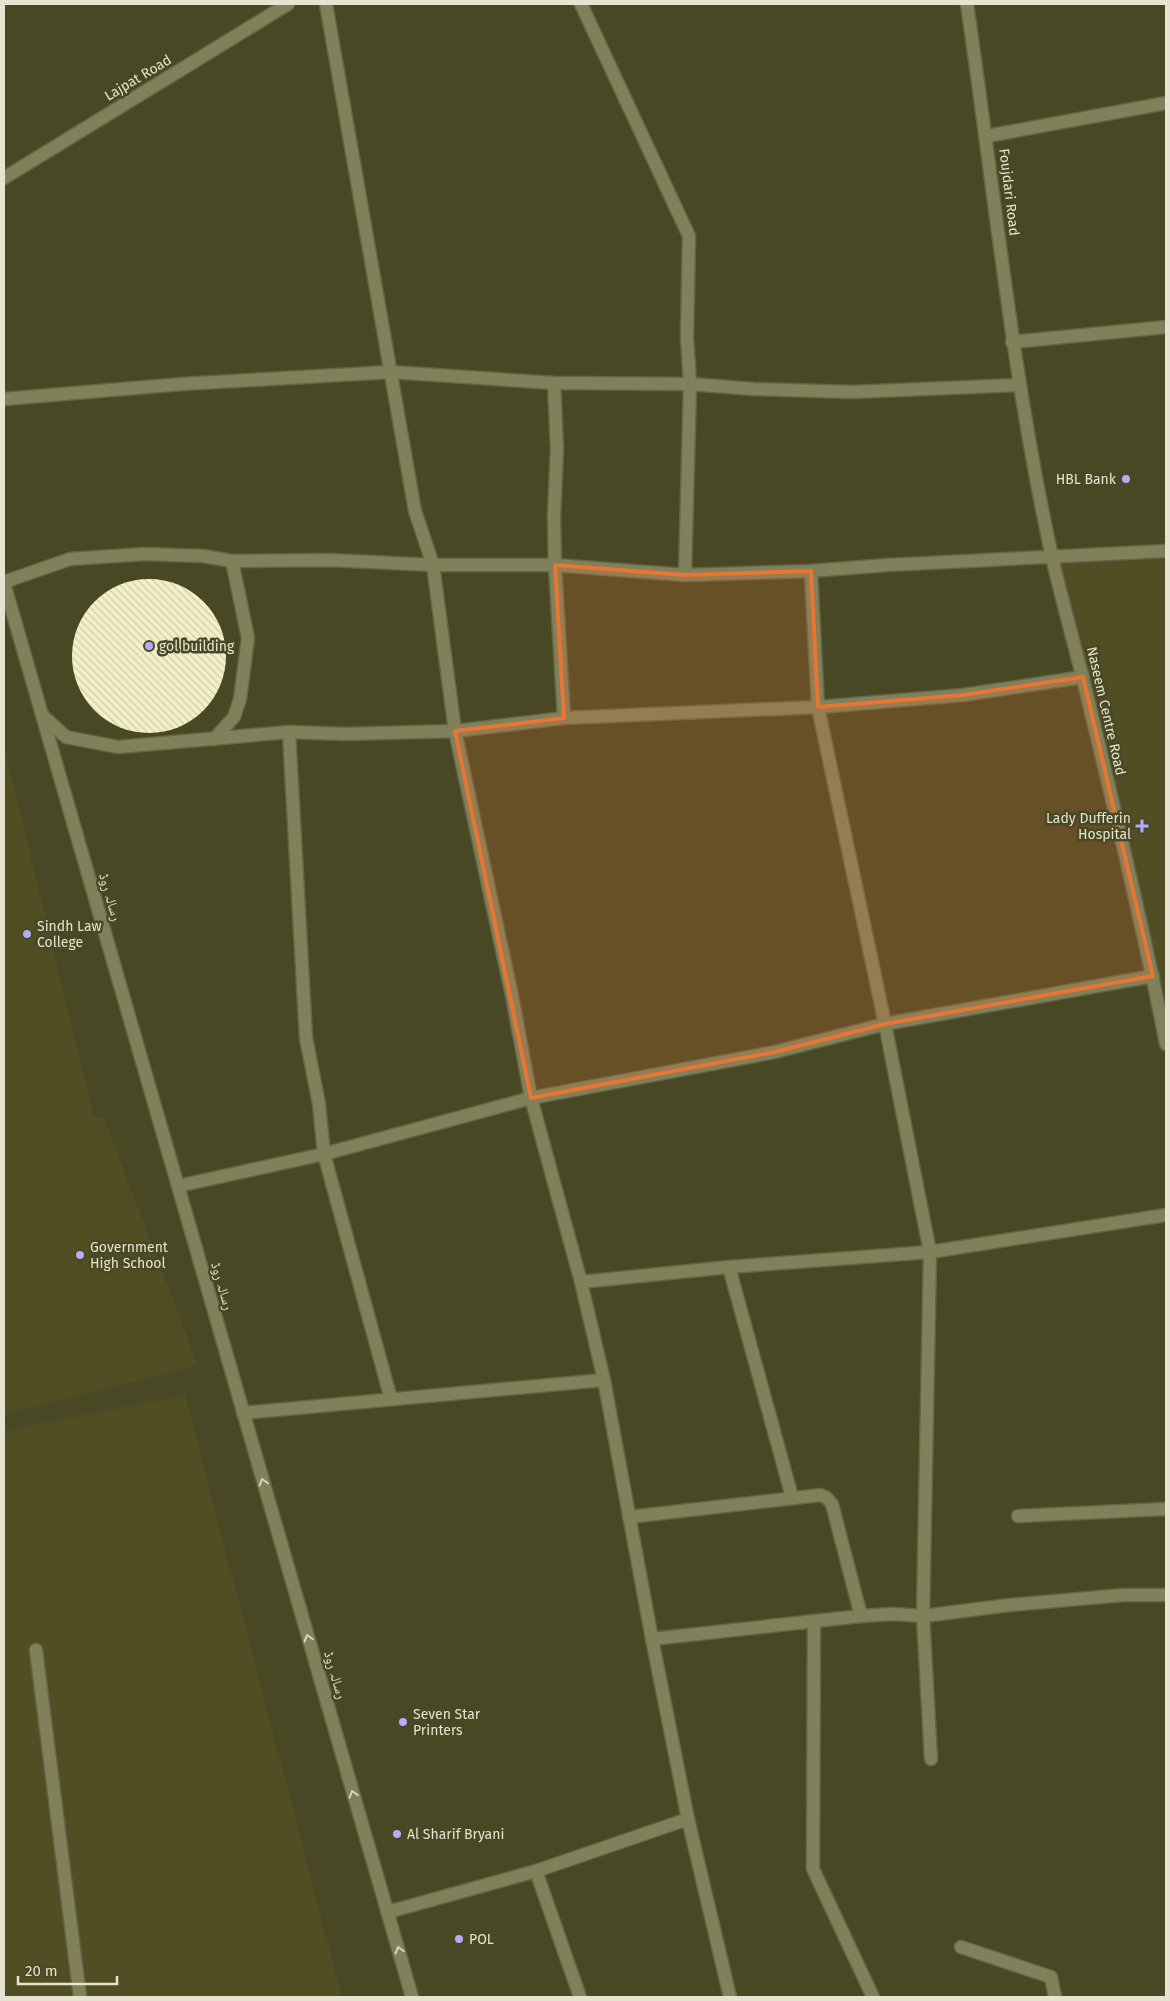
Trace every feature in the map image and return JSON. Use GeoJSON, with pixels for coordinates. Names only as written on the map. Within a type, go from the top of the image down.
{"type":"FeatureCollection","features":[{"type":"Feature","properties":{"kind":"street","name":"Lajpat Road"},"geometry":{"type":"LineString","coordinates":[[4,178],[288,4]]}},
{"type":"Feature","properties":{"kind":"street"},"geometry":{"type":"LineString","coordinates":[[326,4],[415,511],[433,565],[455,731],[512,996],[531,1098],[581,1282],[604,1380],[652,1639],[688,1818],[730,1997]]}},
{"type":"Feature","properties":{"kind":"street"},"geometry":{"type":"LineString","coordinates":[[581,4],[689,236],[687,337],[690,384],[685,575]]}},
{"type":"Feature","properties":{"kind":"street","name":"Foujdari Road"},"geometry":{"type":"LineString","coordinates":[[967,4],[1019,385]]}},
{"type":"Feature","properties":{"kind":"street"},"geometry":{"type":"LineString","coordinates":[[986,136],[1166,103]]}},
{"type":"Feature","properties":{"kind":"street"},"geometry":{"type":"LineString","coordinates":[[1012,342],[1166,326]]}},
{"type":"Feature","properties":{"kind":"street"},"geometry":{"type":"LineString","coordinates":[[4,398],[182,384],[392,372],[554,383],[690,384],[754,389],[852,392],[1019,385]]}},
{"type":"Feature","properties":{"kind":"street"},"geometry":{"type":"LineString","coordinates":[[554,383],[557,448],[554,517],[555,565],[564,718]]}},
{"type":"Feature","properties":{"kind":"street","name":"Naseem Centre Road"},"geometry":{"type":"LineString","coordinates":[[1019,385],[1052,557],[1153,976],[1166,1044]]}},
{"type":"Feature","properties":{"kind":"street"},"geometry":{"type":"LineString","coordinates":[[4,583],[70,559],[145,554],[203,556],[232,561],[330,560],[433,565],[555,565],[685,575],[811,571],[888,565],[1166,551]]}},
{"type":"Feature","properties":{"kind":"street"},"geometry":{"type":"LineString","coordinates":[[214,740],[234,717],[240,699],[248,638],[232,561]]}},
{"type":"Feature","properties":{"kind":"street"},"geometry":{"type":"LineString","coordinates":[[811,571],[818,707],[885,1024],[930,1252],[923,1616],[931,1759]]}},
{"type":"Feature","properties":{"kind":"street","name":"رسالہ روڈ"},"geometry":{"type":"LineString","coordinates":[[4,583],[412,1997]]}},
{"type":"Feature","properties":{"kind":"street"},"geometry":{"type":"LineString","coordinates":[[42,715],[66,737],[118,747],[289,732],[345,734],[455,731],[564,718],[818,707],[963,695],[1082,677]]}},
{"type":"Feature","properties":{"kind":"street"},"geometry":{"type":"LineString","coordinates":[[289,732],[306,1038],[318,1104],[324,1154],[392,1398]]}},
{"type":"Feature","properties":{"kind":"street"},"geometry":{"type":"LineString","coordinates":[[178,1186],[324,1154],[531,1098],[775,1052],[885,1024],[1153,976]]}},
{"type":"Feature","properties":{"kind":"street"},"geometry":{"type":"LineString","coordinates":[[581,1282],[729,1267],[930,1252],[1166,1216]]}},
{"type":"Feature","properties":{"kind":"street"},"geometry":{"type":"LineString","coordinates":[[729,1267],[792,1497]]}},
{"type":"Feature","properties":{"kind":"street"},"geometry":{"type":"LineString","coordinates":[[243,1413],[604,1380]]}},
{"type":"Feature","properties":{"kind":"street"},"geometry":{"type":"LineString","coordinates":[[629,1517],[820,1495],[827,1498],[832,1504],[861,1616]]}},
{"type":"Feature","properties":{"kind":"street"},"geometry":{"type":"LineString","coordinates":[[1018,1516],[1166,1509]]}},
{"type":"Feature","properties":{"kind":"street"},"geometry":{"type":"LineString","coordinates":[[652,1639],[861,1616],[893,1614],[923,1616],[1010,1605],[1114,1596],[1166,1595]]}},
{"type":"Feature","properties":{"kind":"street"},"geometry":{"type":"LineString","coordinates":[[814,1621],[813,1869],[873,1997]]}},
{"type":"Feature","properties":{"kind":"street"},"geometry":{"type":"LineString","coordinates":[[36,1650],[80,1997]]}},
{"type":"Feature","properties":{"kind":"street"},"geometry":{"type":"LineString","coordinates":[[388,1912],[536,1872],[688,1818]]}},
{"type":"Feature","properties":{"kind":"street"},"geometry":{"type":"LineString","coordinates":[[536,1872],[580,1997]]}},
{"type":"Feature","properties":{"kind":"street"},"geometry":{"type":"LineString","coordinates":[[961,1947],[1051,1977],[1055,1997]]}},
{"type":"Feature","properties":{"kind":"highlighted area"},"geometry":{"type":"Polygon","coordinates":[[[555,565],[685,575],[811,571],[818,707],[963,695],[1083,677],[1153,976],[885,1024],[775,1052],[531,1098],[455,731],[564,718],[555,565]]]}},
{"type":"Feature","properties":{"kind":"shaded area","name":"Lady Dufferin Hospital"},"geometry":{"type":"Polygon","coordinates":[[[1166,551],[1166,1044],[1052,557],[1166,551]]]}},
{"type":"Feature","properties":{"kind":"shaded area","name":"Government High School"},"geometry":{"type":"Polygon","coordinates":[[[4,746],[94,1118],[103,1116],[198,1365],[4,1415],[4,746]]]}},
{"type":"Feature","properties":{"kind":"shaded area"},"geometry":{"type":"Polygon","coordinates":[[[185,1395],[342,1997],[4,1997],[4,1431],[185,1395]]]}},
{"type":"Feature","properties":{"kind":"building","name":"gol building"},"geometry":{"type":"Polygon","coordinates":[[[149,579],[178,585],[192,592],[203,602],[213,613],[220,627],[226,656],[220,685],[213,699],[203,710],[192,720],[178,727],[149,733],[120,727],[106,720],[95,710],[85,699],[78,685],[72,656],[78,627],[85,613],[95,602],[106,592],[120,585],[149,579]]]}},
{"type":"Feature","properties":{"kind":"place","name":"HBL Bank"},"geometry":{"type":"Point","coordinates":[1126,479]}},
{"type":"Feature","properties":{"kind":"place","name":"gol building"},"geometry":{"type":"Point","coordinates":[149,646]}},
{"type":"Feature","properties":{"kind":"place","name":"Lady Dufferin Hospital"},"geometry":{"type":"Point","coordinates":[1142,826]}},
{"type":"Feature","properties":{"kind":"place","name":"Sindh Law College"},"geometry":{"type":"Point","coordinates":[27,934]}},
{"type":"Feature","properties":{"kind":"place","name":"Government High School"},"geometry":{"type":"Point","coordinates":[80,1255]}},
{"type":"Feature","properties":{"kind":"place","name":"Seven Star Printers"},"geometry":{"type":"Point","coordinates":[403,1722]}},
{"type":"Feature","properties":{"kind":"place","name":"Al Sharif Bryani"},"geometry":{"type":"Point","coordinates":[397,1834]}},
{"type":"Feature","properties":{"kind":"place","name":"POL"},"geometry":{"type":"Point","coordinates":[459,1939]}}]}
